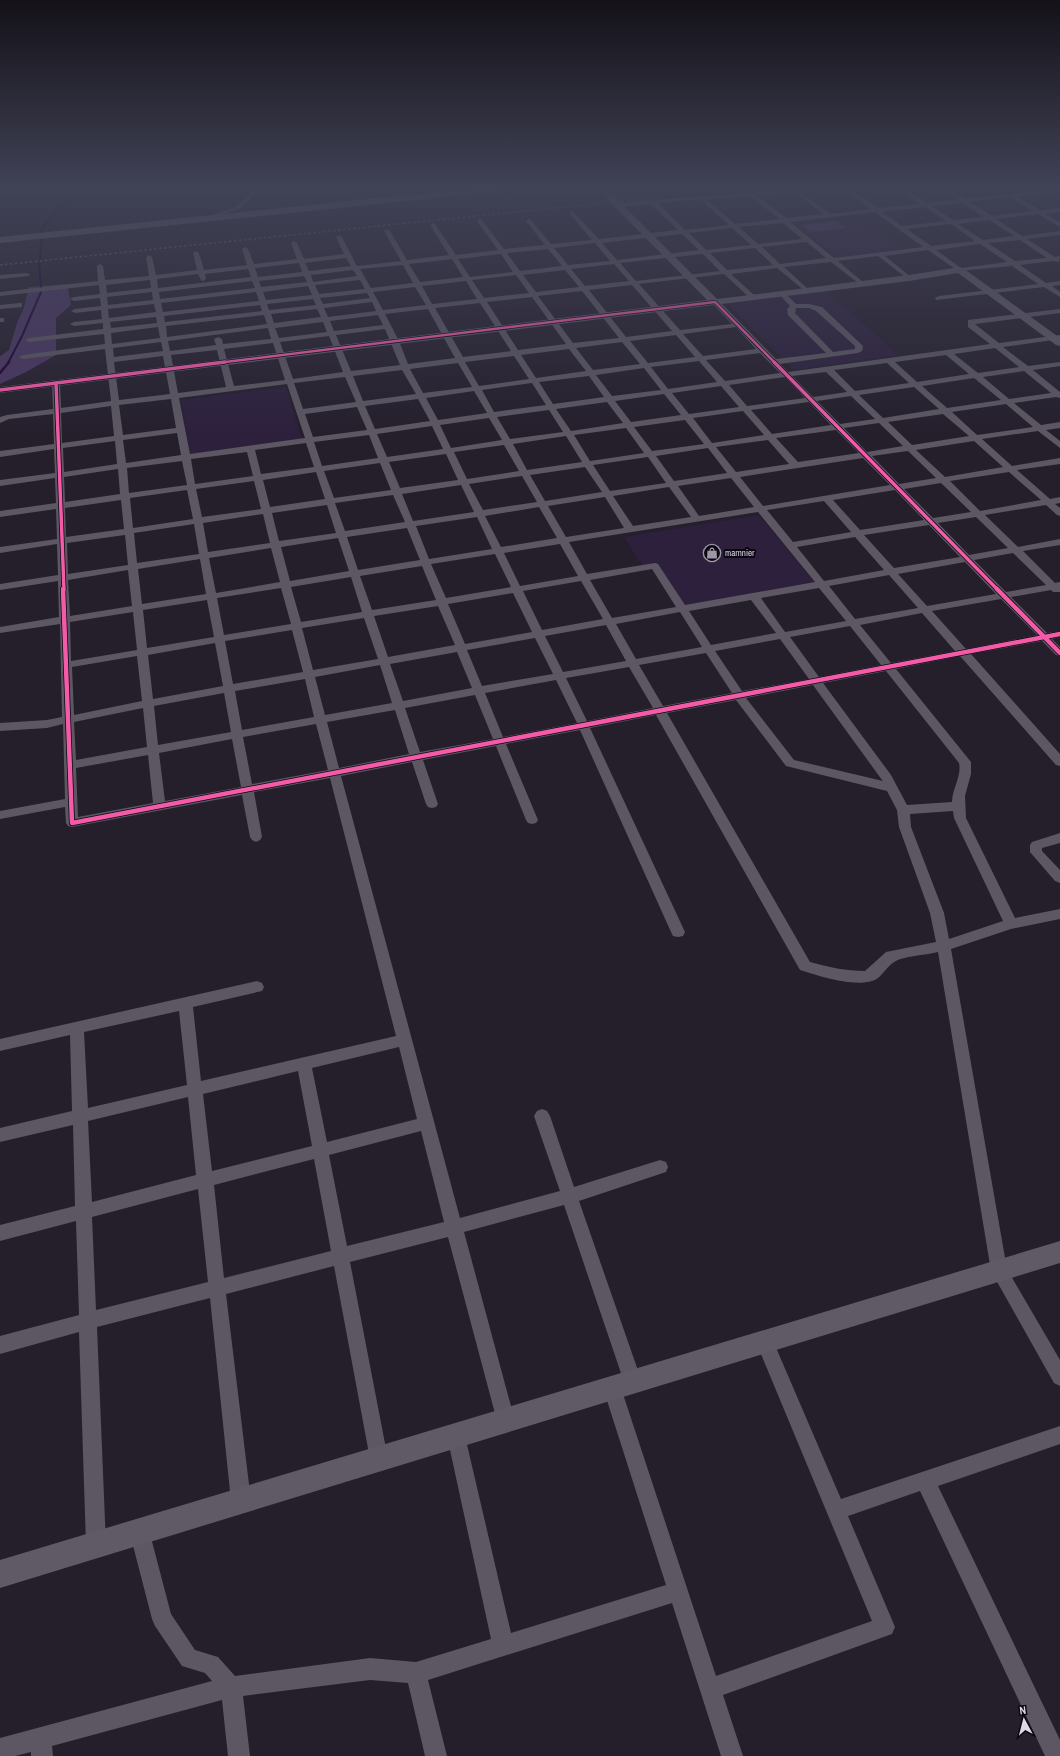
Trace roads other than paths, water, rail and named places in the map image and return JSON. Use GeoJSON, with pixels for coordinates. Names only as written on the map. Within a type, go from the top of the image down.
{"type":"FeatureCollection","features":[{"type":"Feature","properties":{"kind":"main road"},"geometry":{"type":"LineString","coordinates":[[684,270],[715,302]]}},
{"type":"Feature","properties":{"kind":"main road"},"geometry":{"type":"LineString","coordinates":[[0,390],[862,284],[960,270],[1057,339]]}},
{"type":"Feature","properties":{"kind":"main road"},"geometry":{"type":"LineString","coordinates":[[0,1574],[96,1545],[139,1530],[241,1501],[1060,1252]]}},
{"type":"Feature","properties":{"kind":"street"},"geometry":{"type":"LineString","coordinates":[[100,270],[159,806]]}},
{"type":"Feature","properties":{"kind":"street"},"geometry":{"type":"LineString","coordinates":[[151,270],[256,837]]}},
{"type":"Feature","properties":{"kind":"street"},"geometry":{"type":"LineString","coordinates":[[0,294],[222,270]]}},
{"type":"Feature","properties":{"kind":"street"},"geometry":{"type":"LineString","coordinates":[[252,270],[432,804]]}},
{"type":"Feature","properties":{"kind":"street"},"geometry":{"type":"LineString","coordinates":[[305,270],[532,820]]}},
{"type":"Feature","properties":{"kind":"street"},"geometry":{"type":"LineString","coordinates":[[74,299],[331,270]]}},
{"type":"Feature","properties":{"kind":"street"},"geometry":{"type":"LineString","coordinates":[[358,270],[374,300],[405,367],[435,423],[584,726],[678,932]]}},
{"type":"Feature","properties":{"kind":"street"},"geometry":{"type":"LineString","coordinates":[[410,270],[805,966],[825,972],[867,978],[873,974],[890,956],[944,946],[1012,924],[1060,914]]}},
{"type":"Feature","properties":{"kind":"street"},"geometry":{"type":"LineString","coordinates":[[463,270],[630,529]]}},
{"type":"Feature","properties":{"kind":"street"},"geometry":{"type":"LineString","coordinates":[[516,270],[555,321],[697,519]]}},
{"type":"Feature","properties":{"kind":"street"},"geometry":{"type":"LineString","coordinates":[[74,324],[543,270]]}},
{"type":"Feature","properties":{"kind":"street"},"geometry":{"type":"LineString","coordinates":[[569,270],[965,762],[967,768],[959,793],[958,806],[964,829],[1012,924]]}},
{"type":"Feature","properties":{"kind":"street"},"geometry":{"type":"LineString","coordinates":[[622,270],[795,465]]}},
{"type":"Feature","properties":{"kind":"street"},"geometry":{"type":"LineString","coordinates":[[22,357],[326,319],[744,270]]}},
{"type":"Feature","properties":{"kind":"street"},"geometry":{"type":"LineString","coordinates":[[783,270],[806,290]]}},
{"type":"Feature","properties":{"kind":"street"},"geometry":{"type":"LineString","coordinates":[[845,270],[862,284]]}},
{"type":"Feature","properties":{"kind":"street"},"geometry":{"type":"LineString","coordinates":[[899,270],[909,278]]}},
{"type":"Feature","properties":{"kind":"street"},"geometry":{"type":"LineString","coordinates":[[1022,270],[1060,295]]}},
{"type":"Feature","properties":{"kind":"street"},"geometry":{"type":"LineString","coordinates":[[201,272],[231,390]]}},
{"type":"Feature","properties":{"kind":"street"},"geometry":{"type":"LineString","coordinates":[[726,272],[751,297]]}},
{"type":"Feature","properties":{"kind":"street"},"geometry":{"type":"LineString","coordinates":[[0,277],[26,274]]}},
{"type":"Feature","properties":{"kind":"street"},"geometry":{"type":"LineString","coordinates":[[75,311],[362,278]]}},
{"type":"Feature","properties":{"kind":"street"},"geometry":{"type":"LineString","coordinates":[[939,298],[1060,283]]}},
{"type":"Feature","properties":{"kind":"street"},"geometry":{"type":"LineString","coordinates":[[774,362],[858,350],[859,346],[819,309],[809,306],[794,306],[782,294]]}},
{"type":"Feature","properties":{"kind":"street"},"geometry":{"type":"LineString","coordinates":[[29,340],[374,300]]}},
{"type":"Feature","properties":{"kind":"street"},"geometry":{"type":"LineString","coordinates":[[715,302],[1060,653]]}},
{"type":"Feature","properties":{"kind":"street"},"geometry":{"type":"LineString","coordinates":[[0,307],[19,305]]}},
{"type":"Feature","properties":{"kind":"street"},"geometry":{"type":"LineString","coordinates":[[794,306],[791,308],[791,313],[830,354]]}},
{"type":"Feature","properties":{"kind":"street"},"geometry":{"type":"LineString","coordinates":[[1059,395],[1024,369],[973,327],[971,322],[1060,311]]}},
{"type":"Feature","properties":{"kind":"street"},"geometry":{"type":"LineString","coordinates":[[0,420],[7,417],[57,412],[738,325]]}},
{"type":"Feature","properties":{"kind":"street"},"geometry":{"type":"LineString","coordinates":[[110,360],[387,327]]}},
{"type":"Feature","properties":{"kind":"street"},"geometry":{"type":"LineString","coordinates":[[0,483],[827,368],[996,345],[1057,339]]}},
{"type":"Feature","properties":{"kind":"street"},"geometry":{"type":"LineString","coordinates":[[301,412],[763,350]]}},
{"type":"Feature","properties":{"kind":"street"},"geometry":{"type":"LineString","coordinates":[[947,352],[1060,445]]}},
{"type":"Feature","properties":{"kind":"street"},"geometry":{"type":"LineString","coordinates":[[888,360],[1060,513]]}},
{"type":"Feature","properties":{"kind":"street"},"geometry":{"type":"LineString","coordinates":[[0,514],[1060,364]]}},
{"type":"Feature","properties":{"kind":"street"},"geometry":{"type":"LineString","coordinates":[[827,368],[1015,550],[1058,588]]}},
{"type":"Feature","properties":{"kind":"street"},"geometry":{"type":"LineString","coordinates":[[56,383],[72,823],[1060,634]]}},
{"type":"Feature","properties":{"kind":"street"},"geometry":{"type":"LineString","coordinates":[[0,550],[1007,401],[1059,395]]}},
{"type":"Feature","properties":{"kind":"street"},"geometry":{"type":"LineString","coordinates":[[0,587],[1060,425]]}},
{"type":"Feature","properties":{"kind":"street"},"geometry":{"type":"LineString","coordinates":[[0,454],[181,430]]}},
{"type":"Feature","properties":{"kind":"street"},"geometry":{"type":"LineString","coordinates":[[250,448],[404,1040],[506,1421]]}},
{"type":"Feature","properties":{"kind":"street"},"geometry":{"type":"LineString","coordinates":[[0,630],[1060,461]]}},
{"type":"Feature","properties":{"kind":"street"},"geometry":{"type":"LineString","coordinates":[[826,498],[1060,762]]}},
{"type":"Feature","properties":{"kind":"street"},"geometry":{"type":"LineString","coordinates":[[790,545],[1060,500]]}},
{"type":"Feature","properties":{"kind":"street"},"geometry":{"type":"LineString","coordinates":[[0,727],[47,724],[229,688],[1060,542]]}},
{"type":"Feature","properties":{"kind":"street"},"geometry":{"type":"LineString","coordinates":[[66,664],[655,566],[738,696],[790,763],[893,788]]}},
{"type":"Feature","properties":{"kind":"street"},"geometry":{"type":"LineString","coordinates":[[70,765],[1002,595],[1058,588]]}},
{"type":"Feature","properties":{"kind":"street"},"geometry":{"type":"LineString","coordinates":[[754,596],[893,788],[903,810],[905,827],[934,906],[944,946],[999,1271],[1060,1376]]}},
{"type":"Feature","properties":{"kind":"street"},"geometry":{"type":"LineString","coordinates":[[0,815],[71,802]]}},
{"type":"Feature","properties":{"kind":"street"},"geometry":{"type":"LineString","coordinates":[[903,810],[958,806]]}},
{"type":"Feature","properties":{"kind":"street"},"geometry":{"type":"LineString","coordinates":[[1060,838],[1036,845],[1036,852],[1060,878]]}},
{"type":"Feature","properties":{"kind":"street"},"geometry":{"type":"LineString","coordinates":[[0,1045],[257,987]]}},
{"type":"Feature","properties":{"kind":"street"},"geometry":{"type":"LineString","coordinates":[[185,1004],[241,1501]]}},
{"type":"Feature","properties":{"kind":"street"},"geometry":{"type":"LineString","coordinates":[[77,1028],[96,1545]]}},
{"type":"Feature","properties":{"kind":"street"},"geometry":{"type":"LineString","coordinates":[[0,1135],[404,1040]]}},
{"type":"Feature","properties":{"kind":"street"},"geometry":{"type":"LineString","coordinates":[[304,1063],[379,1459]]}},
{"type":"Feature","properties":{"kind":"street"},"geometry":{"type":"LineString","coordinates":[[542,1116],[570,1196],[679,1591],[732,1756]]}},
{"type":"Feature","properties":{"kind":"street"},"geometry":{"type":"LineString","coordinates":[[0,1233],[427,1123]]}},
{"type":"Feature","properties":{"kind":"street"},"geometry":{"type":"LineString","coordinates":[[0,1345],[87,1321],[217,1289],[340,1255],[455,1227],[570,1196],[660,1167]]}},
{"type":"Feature","properties":{"kind":"street"},"geometry":{"type":"LineString","coordinates":[[710,1689],[885,1626],[764,1342]]}},
{"type":"Feature","properties":{"kind":"street"},"geometry":{"type":"LineString","coordinates":[[836,1510],[1060,1435]]}},
{"type":"Feature","properties":{"kind":"street"},"geometry":{"type":"LineString","coordinates":[[456,1436],[503,1645]]}},
{"type":"Feature","properties":{"kind":"street"},"geometry":{"type":"LineString","coordinates":[[925,1480],[1056,1756]]}},
{"type":"Feature","properties":{"kind":"street"},"geometry":{"type":"LineString","coordinates":[[139,1530],[162,1619],[189,1659],[210,1664],[231,1686],[239,1756]]}},
{"type":"Feature","properties":{"kind":"street"},"geometry":{"type":"LineString","coordinates":[[0,1748],[42,1746],[231,1686],[370,1669],[416,1673],[679,1591]]}},
{"type":"Feature","properties":{"kind":"street"},"geometry":{"type":"LineString","coordinates":[[416,1673],[436,1756]]}},
{"type":"Feature","properties":{"kind":"waterway"},"geometry":{"type":"LineString","coordinates":[[40,270],[41,287]]}},
{"type":"Feature","properties":{"kind":"waterway"},"geometry":{"type":"LineString","coordinates":[[8,363],[22,336],[41,292]]}},
{"type":"Feature","properties":{"kind":"waterway"},"geometry":{"type":"LineString","coordinates":[[0,373],[9,362]]}},
{"type":"Feature","properties":{"kind":"place","name":"marnnier"},"geometry":{"type":"Point","coordinates":[712,553]}}]}
